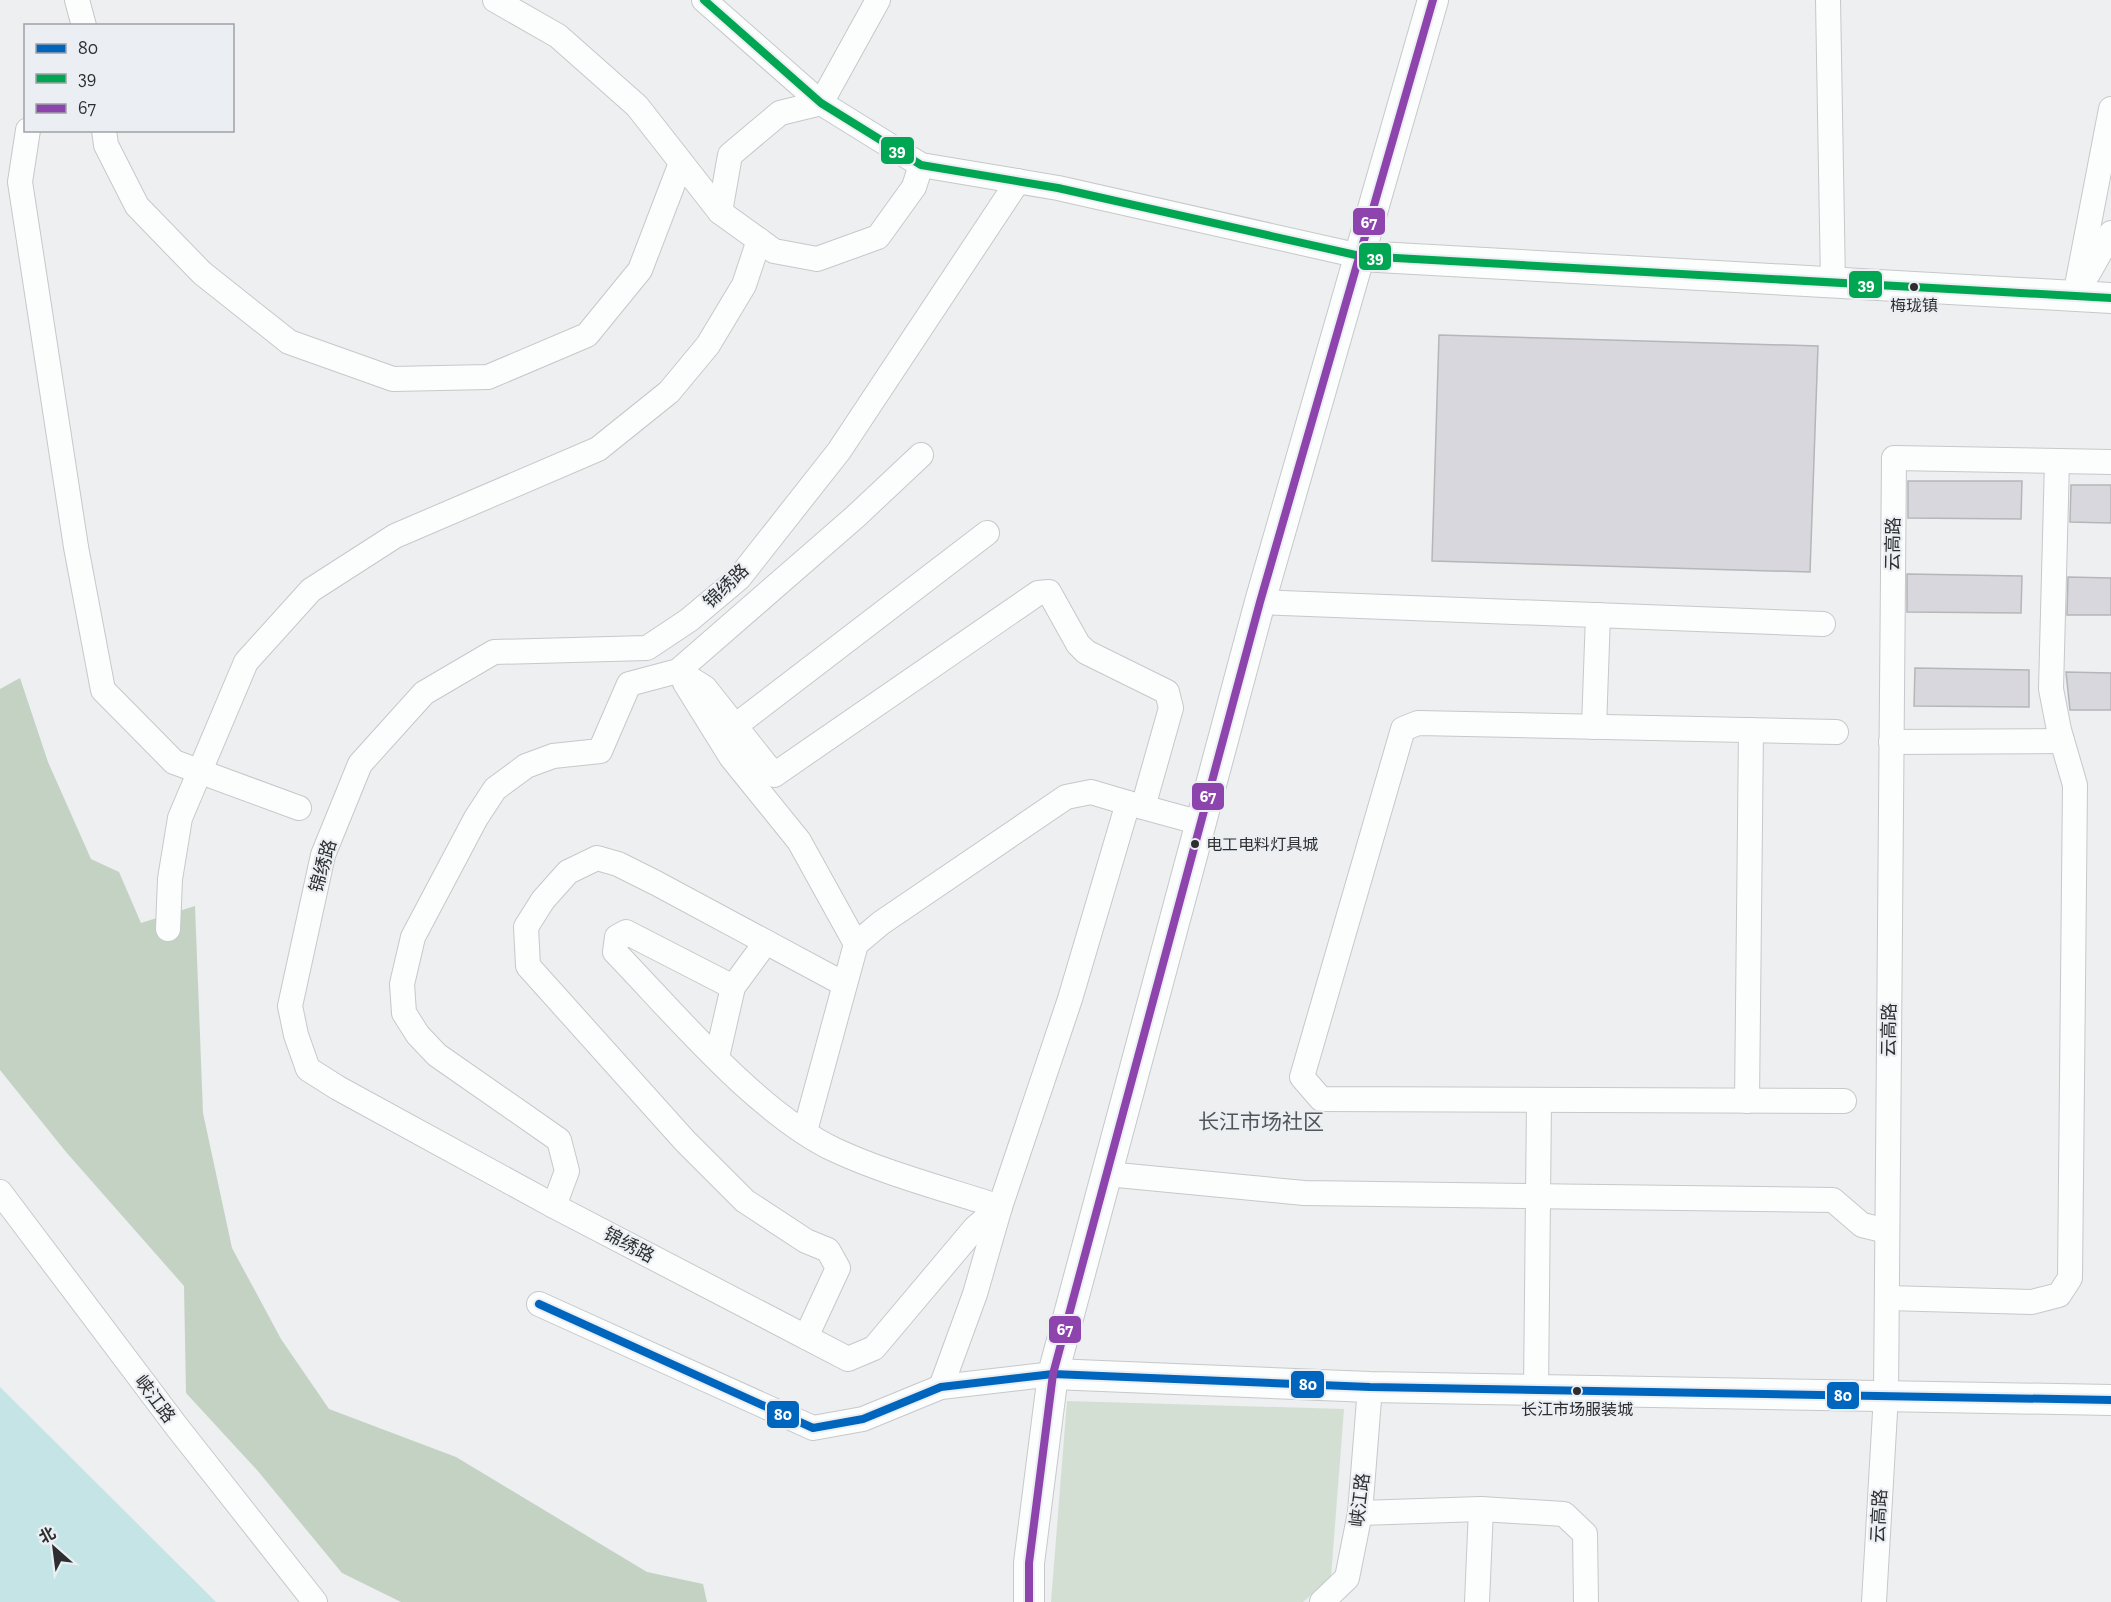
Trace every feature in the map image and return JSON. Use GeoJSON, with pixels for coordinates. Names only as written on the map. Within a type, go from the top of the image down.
{"type":"FeatureCollection","features":[{"type":"Feature","properties":{"kind":"main road"},"geometry":{"type":"LineString","coordinates":[[1029,1602],[1029,1563],[1053,1374],[1260,602],[1433,0]]}},
{"type":"Feature","properties":{"kind":"main road"},"geometry":{"type":"LineString","coordinates":[[1360,256],[2111,298]]}},
{"type":"Feature","properties":{"kind":"main road"},"geometry":{"type":"LineString","coordinates":[[1053,1374],[1370,1387],[2111,1400]]}},
{"type":"Feature","properties":{"kind":"street"},"geometry":{"type":"LineString","coordinates":[[77,0],[83,24]]}},
{"type":"Feature","properties":{"kind":"street"},"geometry":{"type":"LineString","coordinates":[[495,0],[567,44],[637,106],[720,212],[774,251],[817,259],[878,237],[914,187],[921,165]]}},
{"type":"Feature","properties":{"kind":"street"},"geometry":{"type":"LineString","coordinates":[[704,0],[821,103],[921,165],[1018,181],[1360,256]]}},
{"type":"Feature","properties":{"kind":"street"},"geometry":{"type":"LineString","coordinates":[[720,212],[730,155],[780,114],[821,103],[878,0]]}},
{"type":"Feature","properties":{"kind":"street"},"geometry":{"type":"LineString","coordinates":[[1828,0],[1833,283]]}},
{"type":"Feature","properties":{"kind":"street"},"geometry":{"type":"LineString","coordinates":[[2075,296],[2111,109]]}},
{"type":"Feature","properties":{"kind":"street"},"geometry":{"type":"LineString","coordinates":[[28,132],[20,182],[76,547],[103,690],[174,762],[299,808]]}},
{"type":"Feature","properties":{"kind":"street"},"geometry":{"type":"LineString","coordinates":[[90,132],[105,138],[137,207],[202,273],[289,342],[393,379],[488,377],[587,335],[640,270],[681,163]]}},
{"type":"Feature","properties":{"kind":"street","name":"锦绣路"},"geometry":{"type":"LineString","coordinates":[[1000,1207],[975,1228],[874,1348],[848,1359],[554,1206],[338,1088],[308,1069],[296,1035],[290,1006],[323,855],[360,764],[424,693],[494,652],[648,648],[689,620],[739,578],[839,451],[1018,181]]}},
{"type":"Feature","properties":{"kind":"street"},"geometry":{"type":"LineString","coordinates":[[2075,296],[2111,233]]}},
{"type":"Feature","properties":{"kind":"street"},"geometry":{"type":"LineString","coordinates":[[168,929],[170,879],[180,818],[198,771],[246,663],[311,590],[395,536],[598,449],[669,392],[708,345],[744,285],[759,240]]}},
{"type":"Feature","properties":{"kind":"street"},"geometry":{"type":"LineString","coordinates":[[554,1206],[567,1171],[559,1140],[437,1055],[418,1035],[404,1013],[402,984],[413,937],[476,818],[495,789],[526,766],[553,756],[600,751],[629,684],[678,671],[855,517],[921,455]]}},
{"type":"Feature","properties":{"kind":"street","name":"云高路"},"geometry":{"type":"LineString","coordinates":[[1874,1602],[1886,1395],[1894,458],[2057,461]]}},
{"type":"Feature","properties":{"kind":"street"},"geometry":{"type":"LineString","coordinates":[[1887,1298],[2032,1302],[2059,1295],[2070,1278],[2075,785],[2050,688],[2057,461],[2111,462]]}},
{"type":"Feature","properties":{"kind":"street"},"geometry":{"type":"LineString","coordinates":[[735,726],[987,533]]}},
{"type":"Feature","properties":{"kind":"street"},"geometry":{"type":"LineString","coordinates":[[760,551],[787,575]]}},
{"type":"Feature","properties":{"kind":"street"},"geometry":{"type":"LineString","coordinates":[[648,648],[705,688],[774,775],[1038,593],[1049,592],[1078,644],[1086,652],[1167,692],[1171,708],[1070,999],[1000,1207],[975,1294],[941,1388]]}},
{"type":"Feature","properties":{"kind":"street"},"geometry":{"type":"LineString","coordinates":[[1260,602],[1823,624]]}},
{"type":"Feature","properties":{"kind":"street"},"geometry":{"type":"LineString","coordinates":[[1594,727],[1598,615]]}},
{"type":"Feature","properties":{"kind":"street"},"geometry":{"type":"LineString","coordinates":[[678,671],[731,757],[799,841],[856,944]]}},
{"type":"Feature","properties":{"kind":"street"},"geometry":{"type":"LineString","coordinates":[[1836,732],[1418,723],[1403,729],[1302,1077],[1321,1099],[1539,1102],[1844,1101]]}},
{"type":"Feature","properties":{"kind":"street"},"geometry":{"type":"LineString","coordinates":[[1747,1101],[1751,730]]}},
{"type":"Feature","properties":{"kind":"street"},"geometry":{"type":"LineString","coordinates":[[1891,742],[2062,741]]}},
{"type":"Feature","properties":{"kind":"street"},"geometry":{"type":"LineString","coordinates":[[806,1131],[856,944],[881,923],[1066,798],[1091,792],[1201,823]]}},
{"type":"Feature","properties":{"kind":"street"},"geometry":{"type":"LineString","coordinates":[[806,1337],[838,1268],[828,1250],[806,1241],[745,1201],[685,1141],[528,966],[526,927],[543,900],[568,872],[597,858],[618,864],[844,984]]}},
{"type":"Feature","properties":{"kind":"street"},"geometry":{"type":"LineString","coordinates":[[733,987],[626,932],[616,937],[615,952],[717,1057],[775,1111],[835,1150],[1000,1207]]}},
{"type":"Feature","properties":{"kind":"street"},"geometry":{"type":"LineString","coordinates":[[717,1057],[733,987],[766,942]]}},
{"type":"Feature","properties":{"kind":"street"},"geometry":{"type":"LineString","coordinates":[[1536,1390],[1539,1102]]}},
{"type":"Feature","properties":{"kind":"street"},"geometry":{"type":"LineString","coordinates":[[1107,1174],[1304,1194],[1833,1200],[1862,1225],[1887,1231]]}},
{"type":"Feature","properties":{"kind":"street","name":"峡江路"},"geometry":{"type":"LineString","coordinates":[[0,1192],[177,1427],[315,1602]]}},
{"type":"Feature","properties":{"kind":"street"},"geometry":{"type":"LineString","coordinates":[[539,1304],[813,1428],[863,1419],[941,1388],[1053,1374]]}},
{"type":"Feature","properties":{"kind":"street","name":"峡江路"},"geometry":{"type":"LineString","coordinates":[[1322,1602],[1347,1578],[1360,1513],[1370,1387]]}},
{"type":"Feature","properties":{"kind":"street"},"geometry":{"type":"LineString","coordinates":[[1360,1513],[1481,1509],[1564,1514],[1585,1534],[1586,1602]]}},
{"type":"Feature","properties":{"kind":"street"},"geometry":{"type":"LineString","coordinates":[[1477,1602],[1481,1509]]}},
{"type":"Feature","properties":{"kind":"shaded area"},"geometry":{"type":"Polygon","coordinates":[[[1067,1401],[1344,1409],[1331,1577],[1303,1602],[1051,1602],[1067,1401]]]}},
{"type":"Feature","properties":{"kind":"green space"},"geometry":{"type":"Polygon","coordinates":[[[20,678],[48,762],[91,859],[119,872],[141,923],[195,906],[203,1113],[232,1248],[281,1339],[329,1409],[456,1457],[647,1572],[703,1584],[707,1602],[401,1602],[342,1573],[257,1470],[186,1393],[184,1286],[66,1152],[0,1070],[0,689],[20,678]]]}},
{"type":"Feature","properties":{"kind":"water"},"geometry":{"type":"Polygon","coordinates":[[[0,1387],[216,1602],[0,1602],[0,1387]]]}},
{"type":"Feature","properties":{"kind":"building"},"geometry":{"type":"Polygon","coordinates":[[[1439,335],[1818,346],[1810,572],[1432,561],[1439,335]]]}},
{"type":"Feature","properties":{"kind":"building"},"geometry":{"type":"Polygon","coordinates":[[[1908,481],[2022,481],[2021,519],[1908,518],[1908,481]]]}},
{"type":"Feature","properties":{"kind":"building"},"geometry":{"type":"Polygon","coordinates":[[[2071,485],[2111,485],[2111,523],[2070,522],[2071,485]]]}},
{"type":"Feature","properties":{"kind":"building"},"geometry":{"type":"Polygon","coordinates":[[[1907,574],[2022,576],[2021,613],[1907,612],[1907,574]]]}},
{"type":"Feature","properties":{"kind":"building"},"geometry":{"type":"Polygon","coordinates":[[[2068,577],[2111,578],[2111,615],[2067,615],[2068,577]]]}},
{"type":"Feature","properties":{"kind":"building"},"geometry":{"type":"Polygon","coordinates":[[[1915,668],[2029,670],[2029,707],[1914,706],[1915,668]]]}},
{"type":"Feature","properties":{"kind":"building"},"geometry":{"type":"Polygon","coordinates":[[[2066,672],[2111,673],[2111,710],[2070,710],[2066,672]]]}},
{"type":"Feature","properties":{"kind":"transit line","name":"39"},"geometry":{"type":"LineString","coordinates":[[704,0],[821,103],[921,165],[1058,188],[1360,256],[2111,298]]}},
{"type":"Feature","properties":{"kind":"transit line","name":"67"},"geometry":{"type":"LineString","coordinates":[[1029,1602],[1029,1563],[1053,1374],[1260,602],[1433,0]]}},
{"type":"Feature","properties":{"kind":"transit line","name":"80"},"geometry":{"type":"LineString","coordinates":[[539,1304],[813,1428],[863,1419],[941,1387],[1053,1374],[1370,1387],[2111,1400]]}},
{"type":"Feature","properties":{"kind":"place","name":"梅珑镇"},"geometry":{"type":"Point","coordinates":[1914,287]}},
{"type":"Feature","properties":{"kind":"place","name":"电工电料灯具城"},"geometry":{"type":"Point","coordinates":[1195,844]}},
{"type":"Feature","properties":{"kind":"place","name":"长江市场服装城"},"geometry":{"type":"Point","coordinates":[1577,1391]}},
{"type":"Feature","properties":{"kind":"district","name":"长江市场社区"},"geometry":{"type":"Point","coordinates":[1261,1122]}}]}
